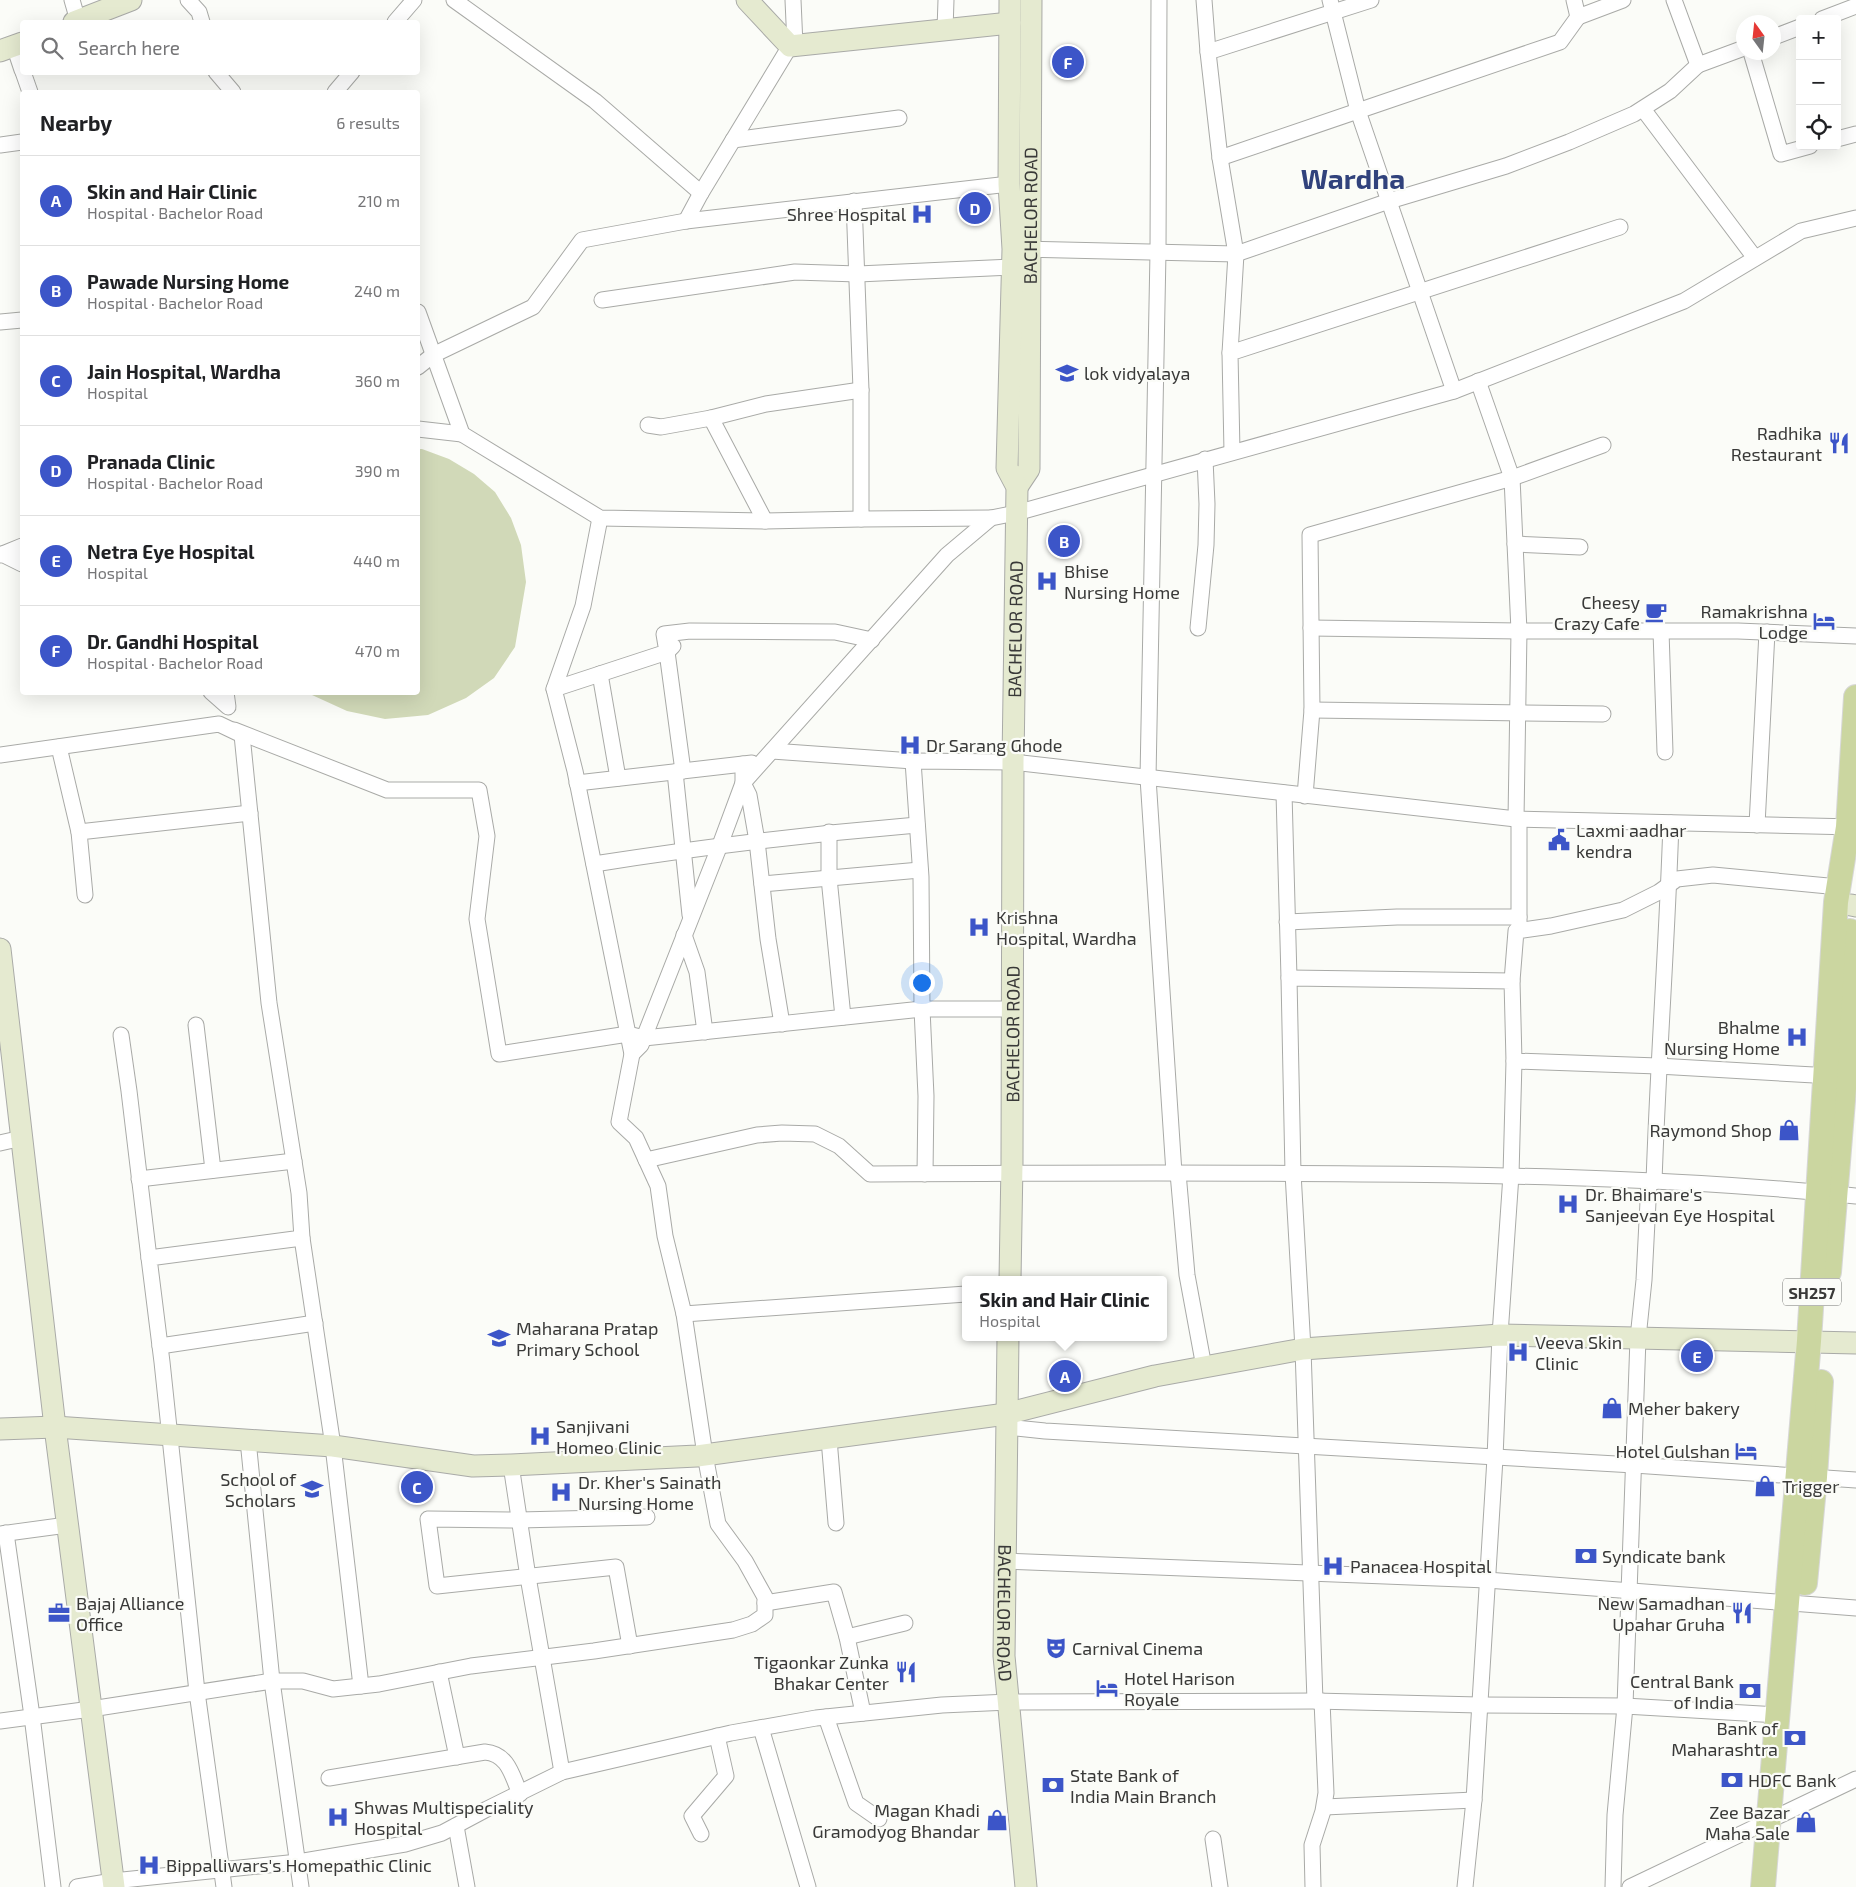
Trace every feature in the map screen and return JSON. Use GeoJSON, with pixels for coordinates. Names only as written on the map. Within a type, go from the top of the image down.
{"type":"FeatureCollection","features":[{"type":"Feature","properties":{"kind":"main road","name":"SH257"},"geometry":{"type":"LineString","coordinates":[[1849,899],[1856,697]]}},
{"type":"Feature","properties":{"kind":"main road","name":"SH257"},"geometry":{"type":"LineString","coordinates":[[1849,899],[1856,857]]}},
{"type":"Feature","properties":{"kind":"main road","name":"SH257"},"geometry":{"type":"LineString","coordinates":[[1764,1887],[1776,1817],[1807,1476],[1816,1341],[1836,1194],[1842,1076],[1836,902],[1849,899]]}},
{"type":"Feature","properties":{"kind":"main road","name":"SH257"},"geometry":{"type":"LineString","coordinates":[[1777,1887],[1778,1715],[1795,1604]]}},
{"type":"Feature","properties":{"kind":"street"},"geometry":{"type":"LineString","coordinates":[[72,0],[76,20]]}},
{"type":"Feature","properties":{"kind":"street"},"geometry":{"type":"LineString","coordinates":[[81,20],[131,0]]}},
{"type":"Feature","properties":{"kind":"street"},"geometry":{"type":"LineString","coordinates":[[188,0],[199,12],[201,20]]}},
{"type":"Feature","properties":{"kind":"street"},"geometry":{"type":"LineString","coordinates":[[397,20],[414,0]]}},
{"type":"Feature","properties":{"kind":"street"},"geometry":{"type":"LineString","coordinates":[[454,0],[595,101],[701,193]]}},
{"type":"Feature","properties":{"kind":"street"},"geometry":{"type":"LineString","coordinates":[[747,0],[793,45]]}},
{"type":"Feature","properties":{"kind":"street"},"geometry":{"type":"LineString","coordinates":[[686,221],[733,140],[793,45],[793,0]]}},
{"type":"Feature","properties":{"kind":"street"},"geometry":{"type":"LineString","coordinates":[[945,30],[946,0]]}},
{"type":"Feature","properties":{"kind":"street","name":"BACHELOR ROAD"},"geometry":{"type":"LineString","coordinates":[[1010,0],[1008,184],[1018,255],[1029,469],[1017,487],[1016,513],[1010,1276]]}},
{"type":"Feature","properties":{"kind":"street","name":"BACHELOR ROAD"},"geometry":{"type":"LineString","coordinates":[[1018,255],[1031,0]]}},
{"type":"Feature","properties":{"kind":"street"},"geometry":{"type":"LineString","coordinates":[[1158,0],[1158,252],[1148,778],[1176,1173],[1187,1275],[1204,1367]]}},
{"type":"Feature","properties":{"kind":"street"},"geometry":{"type":"LineString","coordinates":[[1204,0],[1220,158],[1236,254],[1230,353],[1232,452]]}},
{"type":"Feature","properties":{"kind":"street"},"geometry":{"type":"LineString","coordinates":[[1208,52],[1331,6],[1371,0]]}},
{"type":"Feature","properties":{"kind":"street"},"geometry":{"type":"LineString","coordinates":[[1574,0],[1578,17]]}},
{"type":"Feature","properties":{"kind":"street"},"geometry":{"type":"LineString","coordinates":[[1220,158],[1560,42],[1578,17],[1623,0]]}},
{"type":"Feature","properties":{"kind":"street"},"geometry":{"type":"LineString","coordinates":[[1674,0],[1698,65]]}},
{"type":"Feature","properties":{"kind":"street"},"geometry":{"type":"LineString","coordinates":[[1331,6],[1358,111],[1454,391]]}},
{"type":"Feature","properties":{"kind":"street"},"geometry":{"type":"LineString","coordinates":[[1832,15],[1856,6]]}},
{"type":"Feature","properties":{"kind":"street"},"geometry":{"type":"LineString","coordinates":[[793,45],[1010,23]]}},
{"type":"Feature","properties":{"kind":"street"},"geometry":{"type":"LineString","coordinates":[[1781,34],[1796,29]]}},
{"type":"Feature","properties":{"kind":"street"},"geometry":{"type":"LineString","coordinates":[[12,47],[20,64]]}},
{"type":"Feature","properties":{"kind":"street"},"geometry":{"type":"LineString","coordinates":[[602,300],[795,272],[858,274],[1018,255],[1158,252],[1236,254],[1389,201],[1506,166],[1569,142],[1634,114],[1670,91],[1698,65],[1736,51]]}},
{"type":"Feature","properties":{"kind":"street"},"geometry":{"type":"LineString","coordinates":[[1753,60],[1781,154],[1796,150]]}},
{"type":"Feature","properties":{"kind":"street"},"geometry":{"type":"LineString","coordinates":[[24,75],[29,90]]}},
{"type":"Feature","properties":{"kind":"street"},"geometry":{"type":"LineString","coordinates":[[219,75],[231,90]]}},
{"type":"Feature","properties":{"kind":"street"},"geometry":{"type":"LineString","coordinates":[[337,90],[349,75]]}},
{"type":"Feature","properties":{"kind":"street"},"geometry":{"type":"LineString","coordinates":[[1642,109],[1755,258]]}},
{"type":"Feature","properties":{"kind":"street"},"geometry":{"type":"LineString","coordinates":[[733,140],[899,118]]}},
{"type":"Feature","properties":{"kind":"street"},"geometry":{"type":"LineString","coordinates":[[1841,138],[1856,134]]}},
{"type":"Feature","properties":{"kind":"street"},"geometry":{"type":"LineString","coordinates":[[0,145],[20,142]]}},
{"type":"Feature","properties":{"kind":"street"},"geometry":{"type":"LineString","coordinates":[[420,365],[433,355],[533,307],[582,240],[686,221],[1008,184]]}},
{"type":"Feature","properties":{"kind":"street"},"geometry":{"type":"LineString","coordinates":[[854,201],[861,390],[861,519]]}},
{"type":"Feature","properties":{"kind":"street"},"geometry":{"type":"LineString","coordinates":[[420,429],[462,434],[600,518],[764,521],[991,518],[1016,513],[1454,391],[1684,301],[1801,231],[1856,218]]}},
{"type":"Feature","properties":{"kind":"street"},"geometry":{"type":"LineString","coordinates":[[1230,353],[1620,228]]}},
{"type":"Feature","properties":{"kind":"street"},"geometry":{"type":"LineString","coordinates":[[420,318],[462,434]]}},
{"type":"Feature","properties":{"kind":"street"},"geometry":{"type":"LineString","coordinates":[[0,322],[20,320]]}},
{"type":"Feature","properties":{"kind":"street"},"geometry":{"type":"LineString","coordinates":[[1465,1887],[1474,1800],[1495,1458],[1500,1335],[1511,1175],[1514,1061],[1512,981],[1516,931],[1519,924],[1517,819],[1519,630],[1512,478],[1478,381]]}},
{"type":"Feature","properties":{"kind":"street"},"geometry":{"type":"LineString","coordinates":[[648,424],[662,427],[711,418],[766,404],[861,390]]}},
{"type":"Feature","properties":{"kind":"street"},"geometry":{"type":"LineString","coordinates":[[711,418],[764,521]]}},
{"type":"Feature","properties":{"kind":"street"},"geometry":{"type":"LineString","coordinates":[[1305,796],[1312,710],[1310,535],[1512,478],[1603,445]]}},
{"type":"Feature","properties":{"kind":"street"},"geometry":{"type":"LineString","coordinates":[[1198,628],[1208,504],[1205,460]]}},
{"type":"Feature","properties":{"kind":"street"},"geometry":{"type":"LineString","coordinates":[[0,1721],[272,1681],[303,1681],[333,1690],[362,1686],[471,1666],[630,1646],[733,1630],[752,1624],[765,1615],[765,1597],[745,1561],[718,1524],[705,1455],[684,1314],[665,1236],[658,1186],[636,1138],[620,1122],[632,1054],[577,783],[554,689],[583,606],[600,518]]}},
{"type":"Feature","properties":{"kind":"street"},"geometry":{"type":"LineString","coordinates":[[743,783],[948,555],[991,518]]}},
{"type":"Feature","properties":{"kind":"street"},"geometry":{"type":"LineString","coordinates":[[1515,544],[1580,546]]}},
{"type":"Feature","properties":{"kind":"street"},"geometry":{"type":"LineString","coordinates":[[1,554],[20,547]]}},
{"type":"Feature","properties":{"kind":"street"},"geometry":{"type":"LineString","coordinates":[[1,554],[20,563]]}},
{"type":"Feature","properties":{"kind":"street"},"geometry":{"type":"LineString","coordinates":[[1311,628],[1767,632],[1856,636]]}},
{"type":"Feature","properties":{"kind":"street"},"geometry":{"type":"LineString","coordinates":[[690,918],[683,850],[679,772],[668,652],[664,634],[690,631],[835,632],[872,640]]}},
{"type":"Feature","properties":{"kind":"street"},"geometry":{"type":"LineString","coordinates":[[1661,631],[1665,752]]}},
{"type":"Feature","properties":{"kind":"street"},"geometry":{"type":"LineString","coordinates":[[1757,825],[1767,632]]}},
{"type":"Feature","properties":{"kind":"street"},"geometry":{"type":"LineString","coordinates":[[554,689],[668,652]]}},
{"type":"Feature","properties":{"kind":"street"},"geometry":{"type":"LineString","coordinates":[[600,674],[618,778]]}},
{"type":"Feature","properties":{"kind":"street"},"geometry":{"type":"LineString","coordinates":[[214,695],[228,707],[226,695]]}},
{"type":"Feature","properties":{"kind":"street"},"geometry":{"type":"LineString","coordinates":[[1312,710],[1603,714]]}},
{"type":"Feature","properties":{"kind":"street"},"geometry":{"type":"LineString","coordinates":[[219,724],[242,735],[269,1003],[299,1192],[302,1238],[332,1446],[362,1686]]}},
{"type":"Feature","properties":{"kind":"street"},"geometry":{"type":"LineString","coordinates":[[0,755],[219,724],[387,790],[479,790],[487,836],[476,919],[499,1054],[628,1034],[644,1038],[922,1009],[1012,1009]]}},
{"type":"Feature","properties":{"kind":"street"},"geometry":{"type":"LineString","coordinates":[[59,746],[78,832],[85,895]]}},
{"type":"Feature","properties":{"kind":"street"},"geometry":{"type":"LineString","coordinates":[[577,783],[743,764],[767,757],[1013,762],[1517,819],[1852,828]]}},
{"type":"Feature","properties":{"kind":"street"},"geometry":{"type":"LineString","coordinates":[[913,761],[920,870],[922,1009],[926,1096],[925,1174]]}},
{"type":"Feature","properties":{"kind":"street"},"geometry":{"type":"LineString","coordinates":[[632,1054],[641,1045],[644,1038],[720,845],[743,783],[743,764]]}},
{"type":"Feature","properties":{"kind":"street"},"geometry":{"type":"LineString","coordinates":[[743,783],[749,795],[757,840],[768,939],[782,1024]]}},
{"type":"Feature","properties":{"kind":"street"},"geometry":{"type":"LineString","coordinates":[[1284,793],[1293,1173],[1303,1349],[1310,1572],[1326,1792],[1325,1807],[1312,1844],[1313,1887]]}},
{"type":"Feature","properties":{"kind":"street"},"geometry":{"type":"LineString","coordinates":[[78,832],[250,813]]}},
{"type":"Feature","properties":{"kind":"street"},"geometry":{"type":"LineString","coordinates":[[1612,1887],[1615,1815],[1625,1706],[1638,1338],[1652,1182],[1671,823]]}},
{"type":"Feature","properties":{"kind":"street"},"geometry":{"type":"LineString","coordinates":[[594,864],[757,840],[917,824]]}},
{"type":"Feature","properties":{"kind":"street"},"geometry":{"type":"LineString","coordinates":[[829,832],[829,878],[843,1017]]}},
{"type":"Feature","properties":{"kind":"street"},"geometry":{"type":"LineString","coordinates":[[762,884],[920,870]]}},
{"type":"Feature","properties":{"kind":"street"},"geometry":{"type":"LineString","coordinates":[[1287,922],[1397,917],[1519,924],[1568,922],[1623,910],[1659,892],[1678,879],[1713,875],[1849,899]]}},
{"type":"Feature","properties":{"kind":"street"},"geometry":{"type":"LineString","coordinates":[[684,935],[697,972],[705,1032]]}},
{"type":"Feature","properties":{"kind":"street"},"geometry":{"type":"LineString","coordinates":[[0,951],[55,1427],[114,1884]]}},
{"type":"Feature","properties":{"kind":"street"},"geometry":{"type":"LineString","coordinates":[[1289,978],[1512,981]]}},
{"type":"Feature","properties":{"kind":"street"},"geometry":{"type":"LineString","coordinates":[[196,1025],[213,1170]]}},
{"type":"Feature","properties":{"kind":"street"},"geometry":{"type":"LineString","coordinates":[[120,1035],[129,1091],[160,1346],[197,1692],[224,1887]]}},
{"type":"Feature","properties":{"kind":"street"},"geometry":{"type":"LineString","coordinates":[[1514,1061],[1658,1066],[1842,1076]]}},
{"type":"Feature","properties":{"kind":"street"},"geometry":{"type":"LineString","coordinates":[[646,1160],[757,1135],[782,1133],[815,1134],[839,1146],[870,1174],[1293,1173],[1511,1175],[1836,1194]]}},
{"type":"Feature","properties":{"kind":"street"},"geometry":{"type":"LineString","coordinates":[[0,1142],[22,1138]]}},
{"type":"Feature","properties":{"kind":"street"},"geometry":{"type":"LineString","coordinates":[[139,1179],[294,1161]]}},
{"type":"Feature","properties":{"kind":"street"},"geometry":{"type":"LineString","coordinates":[[149,1258],[302,1238]]}},
{"type":"Feature","properties":{"kind":"street"},"geometry":{"type":"LineString","coordinates":[[684,1314],[962,1294]]}},
{"type":"Feature","properties":{"kind":"street"},"geometry":{"type":"LineString","coordinates":[[160,1346],[315,1323]]}},
{"type":"Feature","properties":{"kind":"street"},"geometry":{"type":"LineString","coordinates":[[0,1429],[55,1427],[169,1434],[332,1446],[473,1466],[511,1465],[705,1455],[829,1438],[1006,1420],[1155,1376],[1303,1349],[1500,1335],[1856,1343]]}},
{"type":"Feature","properties":{"kind":"street","name":"BACHELOR ROAD"},"geometry":{"type":"LineString","coordinates":[[1008,1341],[1004,1656],[1026,1887]]}},
{"type":"Feature","properties":{"kind":"street"},"geometry":{"type":"LineString","coordinates":[[1006,1420],[1055,1432],[1307,1445],[1856,1480]]}},
{"type":"Feature","properties":{"kind":"street"},"geometry":{"type":"LineString","coordinates":[[829,1438],[836,1524]]}},
{"type":"Feature","properties":{"kind":"street"},"geometry":{"type":"LineString","coordinates":[[248,1440],[272,1681],[301,1887]]}},
{"type":"Feature","properties":{"kind":"street"},"geometry":{"type":"LineString","coordinates":[[511,1465],[528,1577],[562,1772]]}},
{"type":"Feature","properties":{"kind":"street"},"geometry":{"type":"LineString","coordinates":[[630,1646],[616,1567],[437,1586],[428,1519],[519,1520],[647,1517]]}},
{"type":"Feature","properties":{"kind":"street"},"geometry":{"type":"LineString","coordinates":[[53,1887],[32,1716],[3,1534],[67,1525]]}},
{"type":"Feature","properties":{"kind":"street"},"geometry":{"type":"LineString","coordinates":[[1005,1561],[1487,1580],[1856,1608]]}},
{"type":"Feature","properties":{"kind":"street"},"geometry":{"type":"LineString","coordinates":[[765,1603],[834,1592],[847,1637],[863,1713]]}},
{"type":"Feature","properties":{"kind":"street"},"geometry":{"type":"LineString","coordinates":[[847,1637],[905,1623]]}},
{"type":"Feature","properties":{"kind":"street"},"geometry":{"type":"LineString","coordinates":[[439,1672],[457,1757]]}},
{"type":"Feature","properties":{"kind":"street"},"geometry":{"type":"LineString","coordinates":[[77,1887],[298,1862],[405,1844],[442,1833],[562,1772],[717,1736],[826,1717],[863,1713],[1009,1702],[1319,1701],[1625,1706],[1778,1715]]}},
{"type":"Feature","properties":{"kind":"street"},"geometry":{"type":"LineString","coordinates":[[826,1717],[856,1803],[878,1819]]}},
{"type":"Feature","properties":{"kind":"street"},"geometry":{"type":"LineString","coordinates":[[761,1728],[808,1887]]}},
{"type":"Feature","properties":{"kind":"street"},"geometry":{"type":"LineString","coordinates":[[701,1834],[692,1816],[726,1776],[717,1736]]}},
{"type":"Feature","properties":{"kind":"street"},"geometry":{"type":"LineString","coordinates":[[330,1778],[485,1752],[495,1753],[506,1763],[520,1794]]}},
{"type":"Feature","properties":{"kind":"street"},"geometry":{"type":"LineString","coordinates":[[1630,1887],[1856,1779]]}},
{"type":"Feature","properties":{"kind":"street"},"geometry":{"type":"LineString","coordinates":[[1325,1807],[1474,1800]]}},
{"type":"Feature","properties":{"kind":"street"},"geometry":{"type":"LineString","coordinates":[[456,1826],[467,1887]]}},
{"type":"Feature","properties":{"kind":"street"},"geometry":{"type":"LineString","coordinates":[[1213,1839],[1220,1887]]}},
{"type":"Feature","properties":{"kind":"green space"},"geometry":{"type":"Polygon","coordinates":[[[420,449],[422,449],[449,459],[474,474],[495,492],[511,518],[521,545],[526,582],[515,647],[494,678],[466,698],[428,715],[385,719],[347,711],[312,695],[420,695],[420,449]]]}},
{"type":"Feature","properties":{"kind":"place","name":"Dr. Gandhi Hospital"},"geometry":{"type":"Point","coordinates":[1068,62]}},
{"type":"Feature","properties":{"kind":"place","name":"Pranada Clinic"},"geometry":{"type":"Point","coordinates":[975,208]}},
{"type":"Feature","properties":{"kind":"place","name":"Shree Hospital"},"geometry":{"type":"Point","coordinates":[922,214]}},
{"type":"Feature","properties":{"kind":"place","name":"lok vidyalaya"},"geometry":{"type":"Point","coordinates":[1067,373]}},
{"type":"Feature","properties":{"kind":"place","name":"Radhika Restaurant"},"geometry":{"type":"Point","coordinates":[1839,443]}},
{"type":"Feature","properties":{"kind":"place","name":"Pawade Nursing Home"},"geometry":{"type":"Point","coordinates":[1064,541]}},
{"type":"Feature","properties":{"kind":"place","name":"Bhise Nursing Home"},"geometry":{"type":"Point","coordinates":[1047,581]}},
{"type":"Feature","properties":{"kind":"place","name":"Cheesy Crazy Cafe"},"geometry":{"type":"Point","coordinates":[1656,612]}},
{"type":"Feature","properties":{"kind":"place","name":"Ramakrishna Lodge"},"geometry":{"type":"Point","coordinates":[1824,621]}},
{"type":"Feature","properties":{"kind":"place","name":"Dr Sarang Ghode"},"geometry":{"type":"Point","coordinates":[910,745]}},
{"type":"Feature","properties":{"kind":"place","name":"Laxmi aadhar kendra"},"geometry":{"type":"Point","coordinates":[1559,840]}},
{"type":"Feature","properties":{"kind":"place","name":"Krishna Hospital, Wardha"},"geometry":{"type":"Point","coordinates":[979,927]}},
{"type":"Feature","properties":{"kind":"place","name":"Bhalme Nursing Home"},"geometry":{"type":"Point","coordinates":[1797,1037]}},
{"type":"Feature","properties":{"kind":"place","name":"Raymond Shop"},"geometry":{"type":"Point","coordinates":[1789,1130]}},
{"type":"Feature","properties":{"kind":"place","name":"Dr. Bhaimare's Sanjeevan Eye Hospital"},"geometry":{"type":"Point","coordinates":[1568,1204]}},
{"type":"Feature","properties":{"kind":"place","name":"Maharana Pratap Primary School"},"geometry":{"type":"Point","coordinates":[499,1338]}},
{"type":"Feature","properties":{"kind":"place","name":"Veeva Skin Clinic"},"geometry":{"type":"Point","coordinates":[1518,1352]}},
{"type":"Feature","properties":{"kind":"place","name":"Netra Eye Hospital"},"geometry":{"type":"Point","coordinates":[1697,1356]}},
{"type":"Feature","properties":{"kind":"place","name":"Skin and Hair Clinic"},"geometry":{"type":"Point","coordinates":[1065,1376]}},
{"type":"Feature","properties":{"kind":"place","name":"Meher bakery"},"geometry":{"type":"Point","coordinates":[1612,1408]}},
{"type":"Feature","properties":{"kind":"place","name":"Sanjivani Homeo Clinic"},"geometry":{"type":"Point","coordinates":[540,1436]}},
{"type":"Feature","properties":{"kind":"place","name":"Hotel Gulshan"},"geometry":{"type":"Point","coordinates":[1746,1451]}},
{"type":"Feature","properties":{"kind":"place","name":"Trigger"},"geometry":{"type":"Point","coordinates":[1765,1486]}},
{"type":"Feature","properties":{"kind":"place","name":"Jain Hospital, Wardha"},"geometry":{"type":"Point","coordinates":[417,1487]}},
{"type":"Feature","properties":{"kind":"place","name":"School of Scholars"},"geometry":{"type":"Point","coordinates":[312,1489]}},
{"type":"Feature","properties":{"kind":"place","name":"Dr. Kher's Sainath Nursing Home"},"geometry":{"type":"Point","coordinates":[561,1492]}},
{"type":"Feature","properties":{"kind":"place","name":"Syndicate bank"},"geometry":{"type":"Point","coordinates":[1586,1556]}},
{"type":"Feature","properties":{"kind":"place","name":"Panacea Hospital"},"geometry":{"type":"Point","coordinates":[1333,1566]}},
{"type":"Feature","properties":{"kind":"place","name":"Bajaj Alliance Office"},"geometry":{"type":"Point","coordinates":[59,1613]}},
{"type":"Feature","properties":{"kind":"place","name":"New Samadhan Upahar Gruha"},"geometry":{"type":"Point","coordinates":[1742,1613]}},
{"type":"Feature","properties":{"kind":"place","name":"Carnival Cinema"},"geometry":{"type":"Point","coordinates":[1056,1648]}},
{"type":"Feature","properties":{"kind":"place","name":"Tigaonkar Zunka Bhakar Center"},"geometry":{"type":"Point","coordinates":[906,1672]}},
{"type":"Feature","properties":{"kind":"place","name":"Hotel Harison Royale"},"geometry":{"type":"Point","coordinates":[1107,1688]}},
{"type":"Feature","properties":{"kind":"place","name":"Central Bank of India"},"geometry":{"type":"Point","coordinates":[1750,1691]}},
{"type":"Feature","properties":{"kind":"place","name":"Bank of Maharashtra"},"geometry":{"type":"Point","coordinates":[1795,1738]}},
{"type":"Feature","properties":{"kind":"place","name":"HDFC Bank"},"geometry":{"type":"Point","coordinates":[1732,1780]}},
{"type":"Feature","properties":{"kind":"place","name":"State Bank of India Main Branch"},"geometry":{"type":"Point","coordinates":[1053,1785]}},
{"type":"Feature","properties":{"kind":"place","name":"Shwas Multispeciality Hospital"},"geometry":{"type":"Point","coordinates":[338,1817]}},
{"type":"Feature","properties":{"kind":"place","name":"Magan Khadi Gramodyog Bhandar"},"geometry":{"type":"Point","coordinates":[997,1820]}},
{"type":"Feature","properties":{"kind":"place","name":"Zee Bazar Maha Sale"},"geometry":{"type":"Point","coordinates":[1806,1822]}},
{"type":"Feature","properties":{"kind":"place","name":"Bippalliwars's Homepathic Clinic"},"geometry":{"type":"Point","coordinates":[149,1865]}},
{"type":"Feature","properties":{"kind":"district","name":"Wardha"},"geometry":{"type":"Point","coordinates":[1353,178]}}]}
